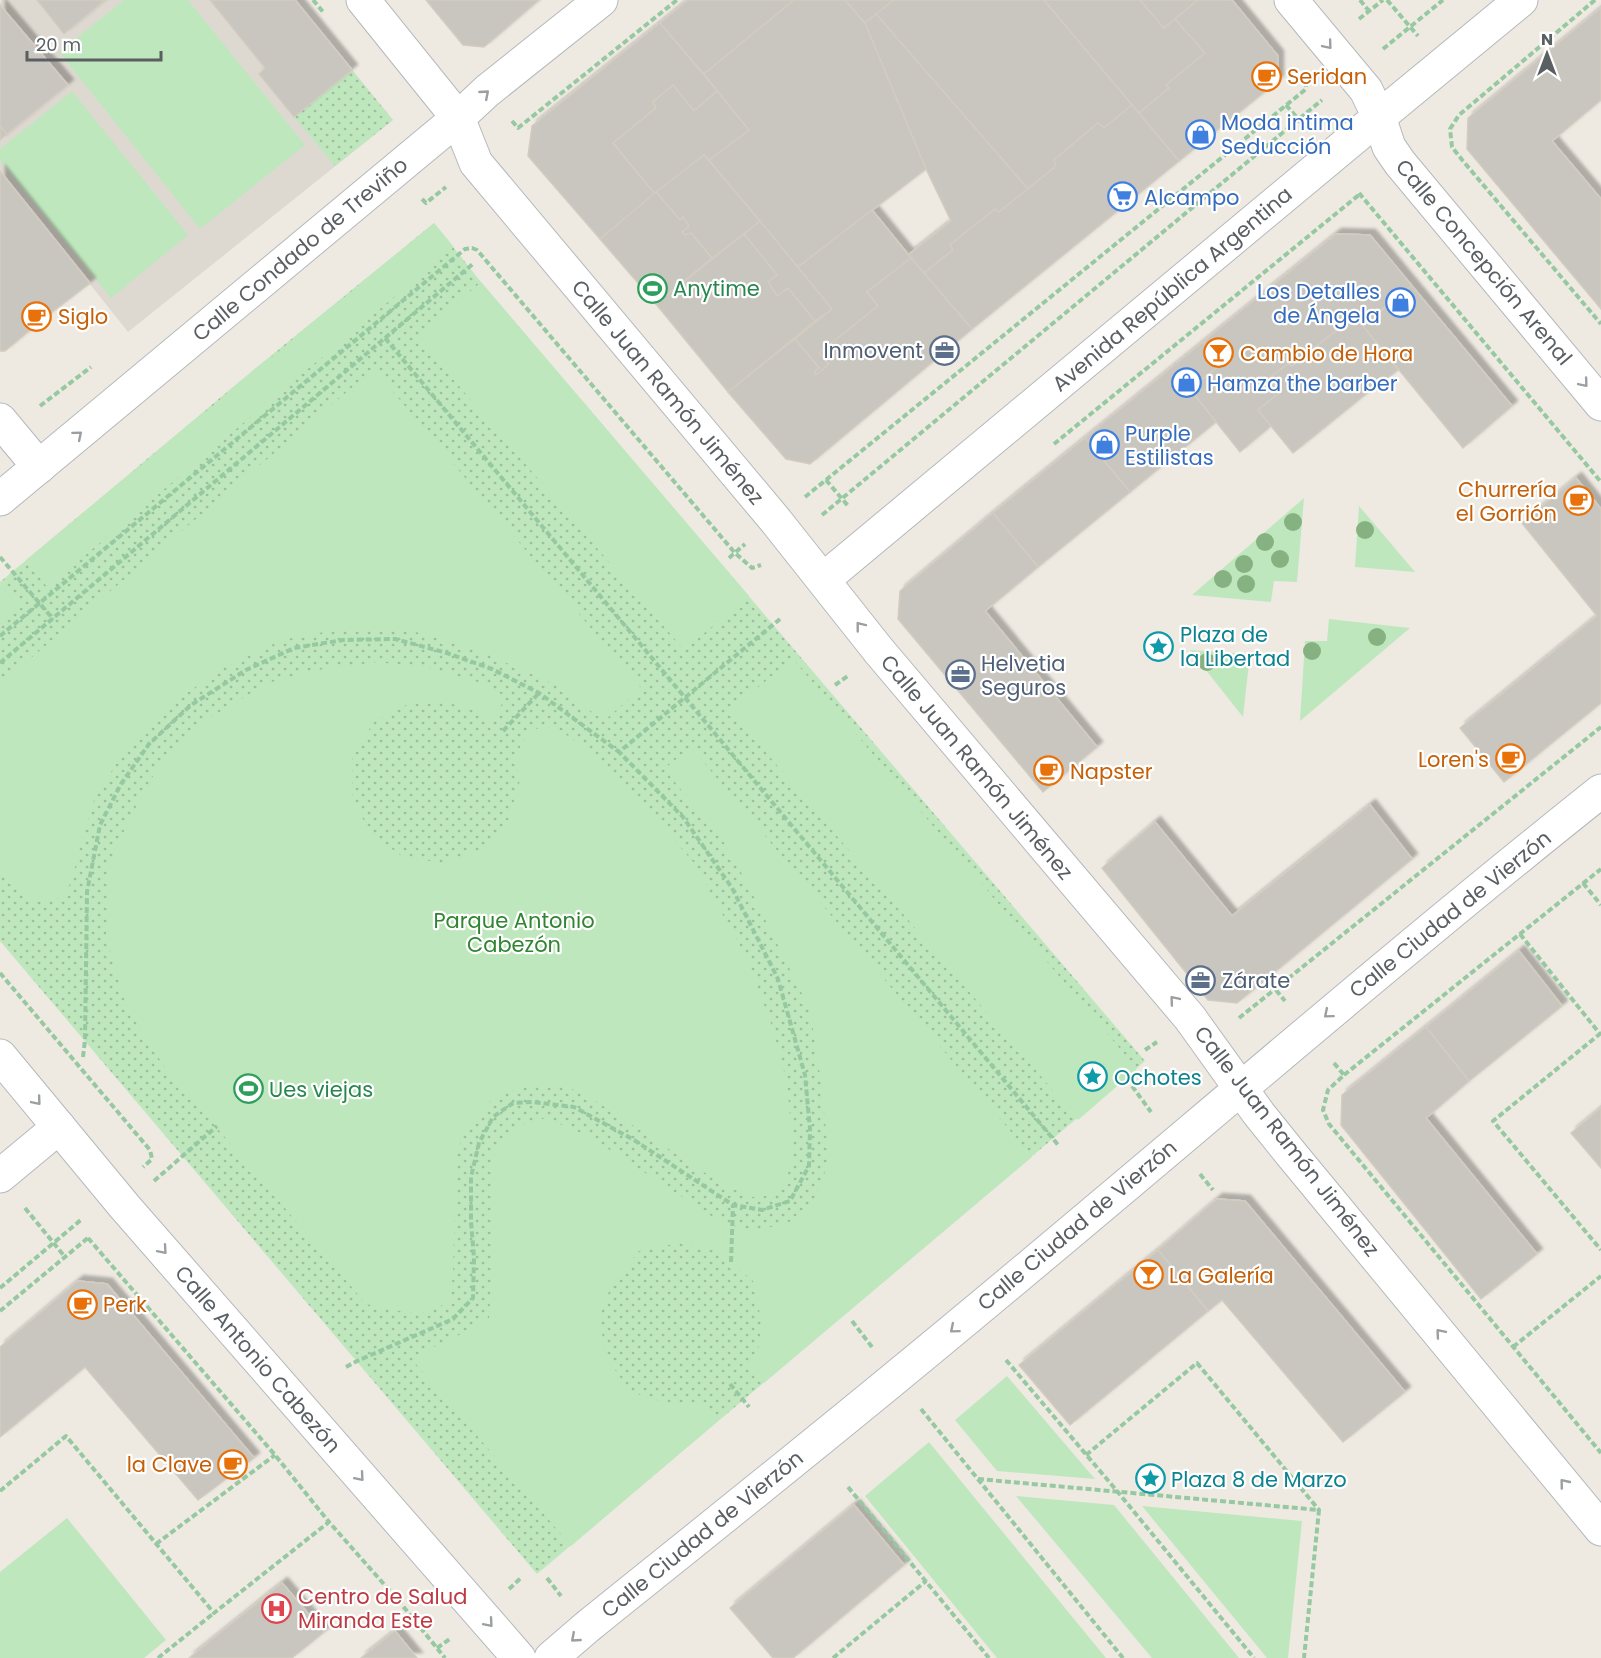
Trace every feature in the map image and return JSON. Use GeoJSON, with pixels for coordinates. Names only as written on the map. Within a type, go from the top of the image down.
{"type":"FeatureCollection","features":[{"type":"Feature","properties":{"kind":"street","name":"Calle Juan Ramón Jiménez"},"geometry":{"type":"LineString","coordinates":[[363,0],[458,118],[476,163],[824,579],[879,651],[1190,1018],[1292,1155],[1601,1529]]}},
{"type":"Feature","properties":{"kind":"street","name":"Calle Condado de Treviño"},"geometry":{"type":"LineString","coordinates":[[1,497],[488,91],[601,0]]}},
{"type":"Feature","properties":{"kind":"street","name":"Calle Concepción Arenal"},"geometry":{"type":"LineString","coordinates":[[1291,0],[1366,90],[1389,147],[1400,163],[1601,404]]}},
{"type":"Feature","properties":{"kind":"street","name":"Avenida República Argentina"},"geometry":{"type":"LineString","coordinates":[[824,579],[1521,0]]}},
{"type":"Feature","properties":{"kind":"street"},"geometry":{"type":"LineString","coordinates":[[0,420],[39,467]]}},
{"type":"Feature","properties":{"kind":"street","name":"Calle Ciudad de Vierzón"},"geometry":{"type":"LineString","coordinates":[[551,1658],[896,1377],[1516,859],[1601,791]]}},
{"type":"Feature","properties":{"kind":"street","name":"Calle Antonio Cabezón"},"geometry":{"type":"LineString","coordinates":[[0,1056],[125,1207],[519,1658]]}},
{"type":"Feature","properties":{"kind":"street"},"geometry":{"type":"LineString","coordinates":[[0,1176],[59,1127]]}},
{"type":"Feature","properties":{"kind":"path"},"geometry":{"type":"LineString","coordinates":[[512,134],[677,0]]}},
{"type":"Feature","properties":{"kind":"path"},"geometry":{"type":"LineString","coordinates":[[1360,0],[1369,11],[1383,0]]}},
{"type":"Feature","properties":{"kind":"path"},"geometry":{"type":"LineString","coordinates":[[0,636],[465,249],[472,248],[477,250],[727,544],[752,568],[759,566],[861,484],[1443,0]]}},
{"type":"Feature","properties":{"kind":"path"},"geometry":{"type":"LineString","coordinates":[[1595,0],[1459,115],[1450,129],[1452,147],[1601,324]]}},
{"type":"Feature","properties":{"kind":"path"},"geometry":{"type":"LineString","coordinates":[[807,495],[1306,89],[1307,76]]}},
{"type":"Feature","properties":{"kind":"path"},"geometry":{"type":"LineString","coordinates":[[488,91],[518,129]]}},
{"type":"Feature","properties":{"kind":"path"},"geometry":{"type":"LineString","coordinates":[[1049,448],[1360,194],[1601,482]]}},
{"type":"Feature","properties":{"kind":"path"},"geometry":{"type":"LineString","coordinates":[[0,663],[474,263]]}},
{"type":"Feature","properties":{"kind":"path"},"geometry":{"type":"LineString","coordinates":[[385,338],[1059,1146]]}},
{"type":"Feature","properties":{"kind":"path"},"geometry":{"type":"LineString","coordinates":[[0,556],[53,619]]}},
{"type":"Feature","properties":{"kind":"path"},"geometry":{"type":"LineString","coordinates":[[619,752],[780,619]]}},
{"type":"Feature","properties":{"kind":"path"},"geometry":{"type":"LineString","coordinates":[[83,1057],[87,892],[100,825],[122,784],[149,744],[191,705],[246,670],[294,648],[343,640],[395,639],[447,653],[492,669],[539,693],[619,752],[683,817],[732,888],[778,979],[805,1075],[810,1129],[809,1166],[790,1201],[762,1209],[733,1205],[634,1140],[574,1107],[533,1102],[513,1103],[493,1117],[479,1143],[471,1177],[473,1298],[453,1318],[346,1367]]}},
{"type":"Feature","properties":{"kind":"path"},"geometry":{"type":"LineString","coordinates":[[503,730],[539,693]]}},
{"type":"Feature","properties":{"kind":"path"},"geometry":{"type":"LineString","coordinates":[[1233,1023],[1601,727]]}},
{"type":"Feature","properties":{"kind":"path"},"geometry":{"type":"LineString","coordinates":[[1344,1075],[1601,869]]}},
{"type":"Feature","properties":{"kind":"path"},"geometry":{"type":"LineString","coordinates":[[1583,883],[1601,905]]}},
{"type":"Feature","properties":{"kind":"path"},"geometry":{"type":"LineString","coordinates":[[1520,934],[1600,1033],[1493,1120],[1601,1251]]}},
{"type":"Feature","properties":{"kind":"path"},"geometry":{"type":"LineString","coordinates":[[1329,1124],[1601,1452]]}},
{"type":"Feature","properties":{"kind":"path"},"geometry":{"type":"LineString","coordinates":[[173,1164],[217,1126]]}},
{"type":"Feature","properties":{"kind":"path"},"geometry":{"type":"LineString","coordinates":[[20,1202],[65,1257]]}},
{"type":"Feature","properties":{"kind":"path"},"geometry":{"type":"LineString","coordinates":[[731,1262],[733,1205]]}},
{"type":"Feature","properties":{"kind":"path"},"geometry":{"type":"LineString","coordinates":[[0,1311],[125,1207]]}},
{"type":"Feature","properties":{"kind":"path"},"geometry":{"type":"LineString","coordinates":[[88,1238],[275,1455],[445,1658]]}},
{"type":"Feature","properties":{"kind":"path"},"geometry":{"type":"LineString","coordinates":[[1513,1347],[1601,1276]]}},
{"type":"Feature","properties":{"kind":"path"},"geometry":{"type":"LineString","coordinates":[[1006,1360],[1254,1658]]}},
{"type":"Feature","properties":{"kind":"path"},"geometry":{"type":"LineString","coordinates":[[1086,1455],[1197,1363],[1319,1510],[1304,1658]]}},
{"type":"Feature","properties":{"kind":"path"},"geometry":{"type":"LineString","coordinates":[[730,1384],[749,1407]]}},
{"type":"Feature","properties":{"kind":"path"},"geometry":{"type":"LineString","coordinates":[[931,1422],[1123,1658]]}},
{"type":"Feature","properties":{"kind":"path"},"geometry":{"type":"LineString","coordinates":[[0,1491],[66,1436],[214,1613]]}},
{"type":"Feature","properties":{"kind":"path"},"geometry":{"type":"LineString","coordinates":[[156,1544],[275,1455]]}},
{"type":"Feature","properties":{"kind":"path"},"geometry":{"type":"LineString","coordinates":[[978,1479],[1319,1510]]}},
{"type":"Feature","properties":{"kind":"path"},"geometry":{"type":"LineString","coordinates":[[848,1487],[988,1658]]}},
{"type":"Feature","properties":{"kind":"path"},"geometry":{"type":"LineString","coordinates":[[158,1658],[329,1522]]}},
{"type":"Feature","properties":{"kind":"path"},"geometry":{"type":"LineString","coordinates":[[833,1658],[926,1581]]}},
{"type":"Feature","properties":{"kind":"shaded area"},"geometry":{"type":"Polygon","coordinates":[[[1,0],[295,0],[393,120],[128,332],[0,171],[0,140],[68,85],[0,5],[1,0]]]}},
{"type":"Feature","properties":{"kind":"green space"},"geometry":{"type":"Polygon","coordinates":[[[124,0],[188,0],[305,145],[200,229],[59,52],[124,0]]]}},
{"type":"Feature","properties":{"kind":"green space"},"geometry":{"type":"Polygon","coordinates":[[[352,70],[393,120],[335,166],[294,117],[352,70]]]}},
{"type":"Feature","properties":{"kind":"green space"},"geometry":{"type":"Polygon","coordinates":[[[72,91],[188,235],[111,298],[0,160],[0,149],[72,91]]]}},
{"type":"Feature","properties":{"kind":"green space","name":"Parque Antonio Cabezón"},"geometry":{"type":"Polygon","coordinates":[[[434,223],[481,282],[1145,1061],[537,1574],[0,941],[0,582],[257,367],[434,223]]]}},
{"type":"Feature","properties":{"kind":"green space"},"geometry":{"type":"Polygon","coordinates":[[[434,223],[454,247],[47,587],[26,560],[434,223]]]}},
{"type":"Feature","properties":{"kind":"green space"},"geometry":{"type":"Polygon","coordinates":[[[481,282],[749,596],[684,650],[417,337],[481,282]]]}},
{"type":"Feature","properties":{"kind":"green space"},"geometry":{"type":"Polygon","coordinates":[[[374,369],[641,688],[604,721],[556,685],[480,651],[409,630],[340,629],[282,640],[223,668],[168,706],[125,749],[94,800],[72,881],[62,896],[48,902],[26,899],[0,867],[0,684],[374,369]]]}},
{"type":"Feature","properties":{"kind":"green space"},"geometry":{"type":"Polygon","coordinates":[[[1304,498],[1297,582],[1274,581],[1271,602],[1192,595],[1304,498]]]}},
{"type":"Feature","properties":{"kind":"green space"},"geometry":{"type":"Polygon","coordinates":[[[1359,506],[1415,572],[1355,567],[1359,506]]]}},
{"type":"Feature","properties":{"kind":"green space"},"geometry":{"type":"Polygon","coordinates":[[[0,586],[22,607],[0,625],[0,586]]]}},
{"type":"Feature","properties":{"kind":"green space"},"geometry":{"type":"Polygon","coordinates":[[[1329,619],[1410,628],[1300,721],[1305,641],[1327,641],[1329,619]]]}},
{"type":"Feature","properties":{"kind":"green space"},"geometry":{"type":"Polygon","coordinates":[[[1190,650],[1250,654],[1243,717],[1190,650]]]}},
{"type":"Feature","properties":{"kind":"green space"},"geometry":{"type":"Polygon","coordinates":[[[793,659],[1137,1069],[1078,1120],[730,710],[793,659]]]}},
{"type":"Feature","properties":{"kind":"green space"},"geometry":{"type":"Polygon","coordinates":[[[377,662],[429,668],[478,682],[505,696],[491,722],[478,712],[443,701],[406,705],[374,722],[352,756],[352,797],[370,833],[403,857],[443,863],[481,849],[509,819],[520,780],[515,756],[530,730],[557,728],[607,765],[694,863],[748,960],[773,1029],[787,1083],[793,1152],[787,1178],[768,1196],[751,1197],[722,1184],[582,1092],[560,1086],[524,1086],[493,1098],[468,1126],[456,1152],[453,1274],[450,1301],[429,1312],[405,1312],[366,1304],[162,1063],[140,1030],[124,999],[106,937],[109,863],[131,816],[163,758],[206,720],[268,683],[317,670],[377,662]]]}},
{"type":"Feature","properties":{"kind":"green space"},"geometry":{"type":"Polygon","coordinates":[[[691,747],[1032,1157],[764,1383],[749,1366],[758,1349],[762,1324],[753,1281],[720,1252],[679,1243],[639,1251],[611,1286],[599,1318],[607,1359],[631,1392],[673,1405],[703,1404],[719,1420],[571,1546],[415,1363],[420,1351],[443,1344],[489,1318],[491,1161],[498,1142],[518,1126],[546,1118],[590,1137],[716,1219],[748,1231],[787,1224],[815,1199],[829,1161],[821,1082],[810,1010],[747,883],[722,839],[664,769],[691,747]]]}},
{"type":"Feature","properties":{"kind":"green space"},"geometry":{"type":"Polygon","coordinates":[[[1007,1376],[1095,1479],[997,1471],[955,1420],[1007,1376]]]}},
{"type":"Feature","properties":{"kind":"green space"},"geometry":{"type":"Polygon","coordinates":[[[929,1442],[1106,1658],[997,1658],[865,1496],[929,1442]]]}},
{"type":"Feature","properties":{"kind":"green space"},"geometry":{"type":"Polygon","coordinates":[[[1016,1496],[1114,1505],[1239,1658],[1152,1658],[1016,1496]]]}},
{"type":"Feature","properties":{"kind":"green space"},"geometry":{"type":"Polygon","coordinates":[[[1142,1506],[1302,1521],[1288,1658],[1267,1658],[1142,1506]]]}},
{"type":"Feature","properties":{"kind":"green space"},"geometry":{"type":"Polygon","coordinates":[[[67,1518],[166,1640],[144,1658],[0,1658],[0,1572],[67,1518]]]}},
{"type":"Feature","properties":{"kind":"building"},"geometry":{"type":"Polygon","coordinates":[[[37,0],[105,0],[64,34],[37,0]]]}},
{"type":"Feature","properties":{"kind":"building"},"geometry":{"type":"Polygon","coordinates":[[[210,0],[295,0],[352,70],[294,117],[259,74],[265,68],[210,0]]]}},
{"type":"Feature","properties":{"kind":"building"},"geometry":{"type":"Polygon","coordinates":[[[426,0],[539,0],[484,47],[463,45],[426,0]]]}},
{"type":"Feature","properties":{"kind":"building"},"geometry":{"type":"Polygon","coordinates":[[[688,0],[794,0],[704,74],[660,23],[688,0]]]}},
{"type":"Feature","properties":{"kind":"building"},"geometry":{"type":"Polygon","coordinates":[[[794,0],[845,0],[865,23],[926,169],[798,267],[709,160],[749,130],[704,74],[794,0]]]}},
{"type":"Feature","properties":{"kind":"building"},"geometry":{"type":"Polygon","coordinates":[[[845,0],[894,0],[865,23],[845,0]]]}},
{"type":"Feature","properties":{"kind":"building"},"geometry":{"type":"Polygon","coordinates":[[[894,0],[1044,0],[1132,105],[1104,128],[1098,123],[1054,160],[1056,166],[1028,189],[876,14],[894,0]]]}},
{"type":"Feature","properties":{"kind":"building"},"geometry":{"type":"Polygon","coordinates":[[[1044,0],[1140,0],[1164,28],[1175,19],[1205,53],[1166,85],[1169,88],[1139,113],[1044,0]]]}},
{"type":"Feature","properties":{"kind":"building"},"geometry":{"type":"Polygon","coordinates":[[[1140,0],[1198,0],[1164,28],[1140,0]]]}},
{"type":"Feature","properties":{"kind":"building"},"geometry":{"type":"Polygon","coordinates":[[[1198,0],[1232,0],[1278,56],[1278,81],[1179,161],[1139,113],[1169,88],[1166,85],[1205,53],[1175,19],[1198,0]]]}},
{"type":"Feature","properties":{"kind":"building"},"geometry":{"type":"Polygon","coordinates":[[[0,5],[68,85],[7,134],[0,126],[0,5]]]}},
{"type":"Feature","properties":{"kind":"building"},"geometry":{"type":"Polygon","coordinates":[[[1601,8],[1601,100],[1552,141],[1601,199],[1601,309],[1467,149],[1468,118],[1601,8]]]}},
{"type":"Feature","properties":{"kind":"building"},"geometry":{"type":"Polygon","coordinates":[[[876,14],[1028,189],[999,212],[995,209],[950,245],[953,250],[924,273],[908,255],[951,221],[926,169],[865,23],[876,14]]]}},
{"type":"Feature","properties":{"kind":"building"},"geometry":{"type":"Polygon","coordinates":[[[660,23],[717,91],[694,111],[673,85],[653,102],[656,108],[613,143],[655,194],[600,239],[528,156],[532,126],[660,23]]]}},
{"type":"Feature","properties":{"kind":"building"},"geometry":{"type":"Polygon","coordinates":[[[673,85],[694,111],[717,91],[749,130],[709,160],[704,155],[655,194],[613,143],[656,108],[653,102],[673,85]]]}},
{"type":"Feature","properties":{"kind":"building"},"geometry":{"type":"Polygon","coordinates":[[[1132,105],[1179,161],[972,329],[924,273],[953,250],[950,245],[995,209],[999,212],[1056,166],[1054,160],[1098,123],[1104,128],[1132,105]]]}},
{"type":"Feature","properties":{"kind":"building"},"geometry":{"type":"Polygon","coordinates":[[[0,126],[7,134],[0,140],[0,126]]]}},
{"type":"Feature","properties":{"kind":"building"},"geometry":{"type":"Polygon","coordinates":[[[704,155],[760,221],[712,258],[691,233],[684,235],[682,232],[689,226],[683,217],[680,220],[656,192],[704,155]]]}},
{"type":"Feature","properties":{"kind":"building"},"geometry":{"type":"Polygon","coordinates":[[[0,171],[90,283],[5,351],[0,351],[0,171]]]}},
{"type":"Feature","properties":{"kind":"building"},"geometry":{"type":"Polygon","coordinates":[[[656,192],[680,220],[683,217],[689,226],[682,232],[684,235],[691,233],[712,258],[656,304],[600,239],[656,192]]]}},
{"type":"Feature","properties":{"kind":"building"},"geometry":{"type":"Polygon","coordinates":[[[872,210],[911,258],[867,292],[878,306],[819,353],[829,364],[816,375],[814,372],[819,368],[795,339],[832,309],[798,267],[872,210]]]}},
{"type":"Feature","properties":{"kind":"building"},"geometry":{"type":"Polygon","coordinates":[[[760,221],[832,309],[815,321],[788,288],[777,296],[768,282],[777,275],[744,234],[760,221]]]}},
{"type":"Feature","properties":{"kind":"building"},"geometry":{"type":"Polygon","coordinates":[[[744,234],[777,275],[768,282],[777,296],[788,288],[815,321],[728,392],[656,304],[744,234]]]}},
{"type":"Feature","properties":{"kind":"building"},"geometry":{"type":"Polygon","coordinates":[[[1336,234],[1370,235],[1412,286],[1366,321],[1359,312],[1292,366],[1288,364],[1269,378],[1280,392],[1258,410],[1271,426],[1240,452],[1190,389],[1221,364],[1203,342],[1336,234]]]}},
{"type":"Feature","properties":{"kind":"building"},"geometry":{"type":"Polygon","coordinates":[[[911,258],[972,329],[810,464],[786,459],[728,392],[795,339],[819,368],[814,372],[816,375],[829,364],[819,353],[878,306],[867,292],[911,258]]]}},
{"type":"Feature","properties":{"kind":"building"},"geometry":{"type":"Polygon","coordinates":[[[1412,286],[1512,406],[1463,448],[1363,326],[1412,286]]]}},
{"type":"Feature","properties":{"kind":"building"},"geometry":{"type":"Polygon","coordinates":[[[1359,312],[1366,321],[1363,326],[1398,370],[1293,453],[1258,410],[1280,392],[1269,378],[1288,364],[1292,366],[1359,312]]]}},
{"type":"Feature","properties":{"kind":"building"},"geometry":{"type":"Polygon","coordinates":[[[1203,342],[1221,364],[1190,389],[1216,422],[1130,492],[1085,438],[1203,342]]]}},
{"type":"Feature","properties":{"kind":"building"},"geometry":{"type":"Polygon","coordinates":[[[1085,438],[1130,492],[1038,567],[993,513],[1085,438]]]}},
{"type":"Feature","properties":{"kind":"building"},"geometry":{"type":"Polygon","coordinates":[[[1576,478],[1601,509],[1601,703],[1504,782],[1460,728],[1597,616],[1522,523],[1576,478]]]}},
{"type":"Feature","properties":{"kind":"building"},"geometry":{"type":"Polygon","coordinates":[[[993,513],[1038,567],[985,611],[1097,747],[1043,792],[898,619],[900,591],[993,513]]]}},
{"type":"Feature","properties":{"kind":"building"},"geometry":{"type":"Polygon","coordinates":[[[1370,805],[1412,859],[1237,1003],[1208,1000],[1102,868],[1155,822],[1232,916],[1370,805]]]}},
{"type":"Feature","properties":{"kind":"building"},"geometry":{"type":"Polygon","coordinates":[[[1519,951],[1562,1006],[1469,1081],[1426,1027],[1519,951]]]}},
{"type":"Feature","properties":{"kind":"building"},"geometry":{"type":"Polygon","coordinates":[[[1426,1027],[1469,1081],[1426,1118],[1537,1254],[1481,1299],[1341,1125],[1342,1095],[1426,1027]]]}},
{"type":"Feature","properties":{"kind":"building"},"geometry":{"type":"Polygon","coordinates":[[[1601,1108],[1601,1168],[1571,1133],[1601,1108]]]}},
{"type":"Feature","properties":{"kind":"building"},"geometry":{"type":"Polygon","coordinates":[[[1217,1199],[1245,1201],[1405,1392],[1343,1442],[1222,1300],[1208,1311],[1158,1250],[1217,1199]]]}},
{"type":"Feature","properties":{"kind":"building"},"geometry":{"type":"Polygon","coordinates":[[[1158,1250],[1208,1311],[1070,1425],[1019,1365],[1158,1250]]]}},
{"type":"Feature","properties":{"kind":"building"},"geometry":{"type":"Polygon","coordinates":[[[78,1281],[107,1284],[254,1458],[198,1500],[85,1367],[0,1437],[0,1347],[78,1281]]]}},
{"type":"Feature","properties":{"kind":"building"},"geometry":{"type":"Polygon","coordinates":[[[854,1505],[904,1565],[793,1658],[773,1658],[730,1608],[854,1505]]]}},
{"type":"Feature","properties":{"kind":"building","name":"Centro de Salud Miranda Este"},"geometry":{"type":"Polygon","coordinates":[[[282,1583],[324,1632],[292,1658],[189,1658],[282,1583]]]}},
{"type":"Feature","properties":{"kind":"building","name":"Centro de Salud Miranda Este"},"geometry":{"type":"Polygon","coordinates":[[[395,1631],[417,1658],[361,1658],[395,1631]]]}},
{"type":"Feature","properties":{"kind":"place","name":"Seridan"},"geometry":{"type":"Point","coordinates":[1266,76]}},
{"type":"Feature","properties":{"kind":"place","name":"Moda intima Seducción"},"geometry":{"type":"Point","coordinates":[1200,134]}},
{"type":"Feature","properties":{"kind":"place","name":"Alcampo"},"geometry":{"type":"Point","coordinates":[1123,197]}},
{"type":"Feature","properties":{"kind":"place","name":"Anytime"},"geometry":{"type":"Point","coordinates":[652,288]}},
{"type":"Feature","properties":{"kind":"place","name":"Los Detalles de Ángela"},"geometry":{"type":"Point","coordinates":[1401,303]}},
{"type":"Feature","properties":{"kind":"place","name":"Siglo"},"geometry":{"type":"Point","coordinates":[37,316]}},
{"type":"Feature","properties":{"kind":"place","name":"Inmovent"},"geometry":{"type":"Point","coordinates":[944,350]}},
{"type":"Feature","properties":{"kind":"place","name":"Cambio de Hora"},"geometry":{"type":"Point","coordinates":[1219,353]}},
{"type":"Feature","properties":{"kind":"place","name":"Hamza the barber"},"geometry":{"type":"Point","coordinates":[1186,383]}},
{"type":"Feature","properties":{"kind":"place","name":"Purple Estilistas"},"geometry":{"type":"Point","coordinates":[1104,445]}},
{"type":"Feature","properties":{"kind":"place","name":"Churrería el Gorrión"},"geometry":{"type":"Point","coordinates":[1578,501]}},
{"type":"Feature","properties":{"kind":"place","name":"Plaza de la Libertad"},"geometry":{"type":"Point","coordinates":[1159,646]}},
{"type":"Feature","properties":{"kind":"place","name":"Helvetia Seguros"},"geometry":{"type":"Point","coordinates":[960,675]}},
{"type":"Feature","properties":{"kind":"place","name":"Loren's"},"geometry":{"type":"Point","coordinates":[1510,759]}},
{"type":"Feature","properties":{"kind":"place","name":"Napster"},"geometry":{"type":"Point","coordinates":[1049,771]}},
{"type":"Feature","properties":{"kind":"place","name":"Zárate"},"geometry":{"type":"Point","coordinates":[1201,980]}},
{"type":"Feature","properties":{"kind":"place","name":"Ochotes"},"geometry":{"type":"Point","coordinates":[1093,1077]}},
{"type":"Feature","properties":{"kind":"place","name":"Ues viejas"},"geometry":{"type":"Point","coordinates":[248,1089]}},
{"type":"Feature","properties":{"kind":"place","name":"La Galería"},"geometry":{"type":"Point","coordinates":[1148,1275]}},
{"type":"Feature","properties":{"kind":"place","name":"Perk"},"geometry":{"type":"Point","coordinates":[82,1304]}},
{"type":"Feature","properties":{"kind":"place","name":"la Clave"},"geometry":{"type":"Point","coordinates":[233,1464]}},
{"type":"Feature","properties":{"kind":"place","name":"Plaza 8 de Marzo"},"geometry":{"type":"Point","coordinates":[1150,1479]}},
{"type":"Feature","properties":{"kind":"place","name":"Centro de Salud Miranda Este"},"geometry":{"type":"Point","coordinates":[277,1608]}}]}
